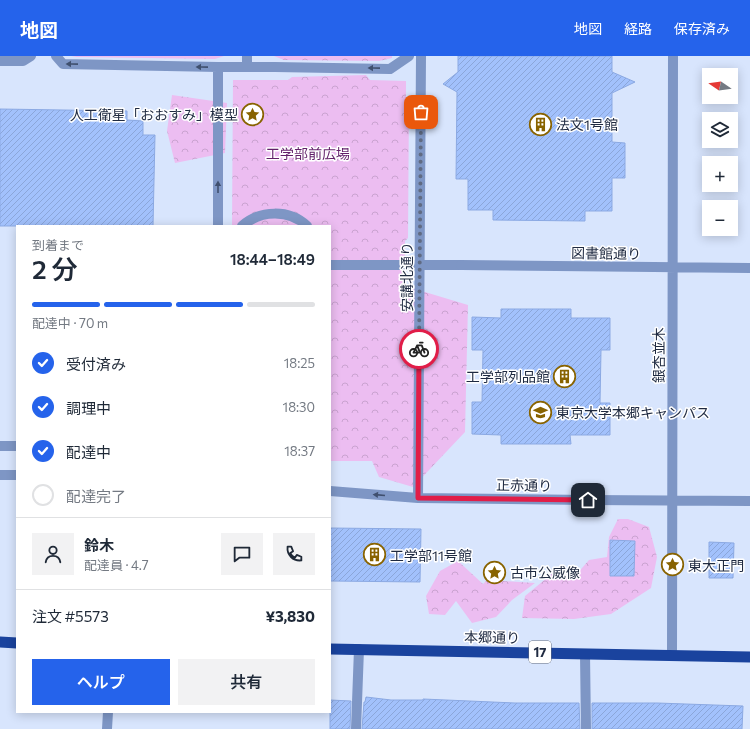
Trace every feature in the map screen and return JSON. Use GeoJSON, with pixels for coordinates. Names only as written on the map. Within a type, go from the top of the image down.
{"type":"FeatureCollection","features":[{"type":"Feature","properties":{"kind":"highway"},"geometry":{"type":"LineString","coordinates":[[0,642],[16,643]]}},
{"type":"Feature","properties":{"kind":"highway","name":"本郷通り"},"geometry":{"type":"LineString","coordinates":[[331,649],[750,657]]}},
{"type":"Feature","properties":{"kind":"street"},"geometry":{"type":"LineString","coordinates":[[0,61],[23,61],[31,56]]}},
{"type":"Feature","properties":{"kind":"street"},"geometry":{"type":"LineString","coordinates":[[56,56],[63,64],[390,69],[409,56]]}},
{"type":"Feature","properties":{"kind":"street"},"geometry":{"type":"LineString","coordinates":[[247,67],[248,56]]}},
{"type":"Feature","properties":{"kind":"street","name":"安講北通り"},"geometry":{"type":"LineString","coordinates":[[418,498],[422,56]]}},
{"type":"Feature","properties":{"kind":"street","name":"銀杏並木"},"geometry":{"type":"LineString","coordinates":[[672,655],[673,56]]}},
{"type":"Feature","properties":{"kind":"street"},"geometry":{"type":"LineString","coordinates":[[218,67],[218,225]]}},
{"type":"Feature","properties":{"kind":"street"},"geometry":{"type":"LineString","coordinates":[[244,225],[257,216],[273,213],[288,215],[306,225]]}},
{"type":"Feature","properties":{"kind":"street","name":"図書館通り"},"geometry":{"type":"LineString","coordinates":[[331,265],[750,268]]}},
{"type":"Feature","properties":{"kind":"street"},"geometry":{"type":"LineString","coordinates":[[0,446],[16,446]]}},
{"type":"Feature","properties":{"kind":"street"},"geometry":{"type":"LineString","coordinates":[[0,475],[16,475]]}},
{"type":"Feature","properties":{"kind":"street","name":"正赤通り"},"geometry":{"type":"LineString","coordinates":[[331,491],[418,498],[750,501]]}},
{"type":"Feature","properties":{"kind":"street"},"geometry":{"type":"LineString","coordinates":[[356,729],[359,649]]}},
{"type":"Feature","properties":{"kind":"street"},"geometry":{"type":"LineString","coordinates":[[585,654],[586,729]]}},
{"type":"Feature","properties":{"kind":"street"},"geometry":{"type":"LineString","coordinates":[[107,729],[108,713]]}},
{"type":"Feature","properties":{"kind":"green space"},"geometry":{"type":"Polygon","coordinates":[[[71,56],[224,56],[215,59],[71,56]]]}},
{"type":"Feature","properties":{"kind":"green space"},"geometry":{"type":"Polygon","coordinates":[[[274,56],[392,56],[392,58],[379,61],[284,60],[274,56]]]}},
{"type":"Feature","properties":{"kind":"green space","name":"工学部前広場"},"geometry":{"type":"Polygon","coordinates":[[[366,75],[370,80],[406,81],[406,99],[409,99],[408,238],[405,241],[405,286],[468,305],[465,432],[413,487],[379,477],[372,461],[331,461],[331,225],[232,225],[233,80],[288,80],[292,77],[366,75]]]}},
{"type":"Feature","properties":{"kind":"green space"},"geometry":{"type":"Polygon","coordinates":[[[172,95],[227,103],[225,153],[175,163],[167,131],[172,95]]]}},
{"type":"Feature","properties":{"kind":"green space"},"geometry":{"type":"Polygon","coordinates":[[[618,519],[628,519],[649,527],[657,557],[651,588],[611,614],[574,619],[522,618],[525,596],[554,572],[575,576],[589,560],[607,557],[609,537],[618,519]]]}},
{"type":"Feature","properties":{"kind":"green space"},"geometry":{"type":"Polygon","coordinates":[[[458,561],[483,584],[491,576],[503,581],[535,583],[512,600],[496,617],[472,623],[456,601],[445,615],[429,614],[426,596],[440,571],[458,561]]]}},
{"type":"Feature","properties":{"kind":"building","name":"法文1号館"},"geometry":{"type":"Polygon","coordinates":[[[458,56],[612,56],[612,72],[635,82],[612,93],[612,142],[625,143],[625,178],[612,178],[612,211],[585,211],[585,221],[493,220],[493,210],[468,210],[468,179],[456,179],[457,92],[443,84],[458,72],[458,56]]]}},
{"type":"Feature","properties":{"kind":"building"},"geometry":{"type":"Polygon","coordinates":[[[0,109],[127,111],[127,120],[143,121],[143,135],[155,135],[153,225],[0,226],[0,109]]]}},
{"type":"Feature","properties":{"kind":"building","name":"工学部列品館"},"geometry":{"type":"Polygon","coordinates":[[[501,309],[571,309],[571,318],[610,318],[610,350],[601,350],[600,403],[610,403],[610,435],[570,435],[571,444],[501,444],[501,435],[472,434],[472,402],[482,402],[483,350],[472,350],[472,317],[501,318],[501,309]]]}},
{"type":"Feature","properties":{"kind":"building","name":"工学部11号館"},"geometry":{"type":"Polygon","coordinates":[[[331,528],[421,529],[420,582],[331,581],[331,528]]]}},
{"type":"Feature","properties":{"kind":"building"},"geometry":{"type":"Polygon","coordinates":[[[610,540],[635,541],[634,576],[610,576],[610,540]]]}},
{"type":"Feature","properties":{"kind":"building"},"geometry":{"type":"Polygon","coordinates":[[[709,542],[734,543],[733,578],[709,578],[709,542]]]}},
{"type":"Feature","properties":{"kind":"building"},"geometry":{"type":"Polygon","coordinates":[[[366,697],[391,700],[423,699],[515,703],[579,703],[580,729],[362,729],[364,702],[366,697]]]}},
{"type":"Feature","properties":{"kind":"building"},"geometry":{"type":"Polygon","coordinates":[[[331,700],[351,701],[350,729],[330,729],[331,700]]]}},
{"type":"Feature","properties":{"kind":"building"},"geometry":{"type":"Polygon","coordinates":[[[592,703],[657,703],[743,706],[742,729],[592,729],[592,703]]]}},
{"type":"Feature","properties":{"kind":"way so far"},"geometry":{"type":"LineString","coordinates":[[419,349],[421,112]]}},
{"type":"Feature","properties":{"kind":"place","name":"人工衛星「おおすみ」模型"},"geometry":{"type":"Point","coordinates":[253,114]}},
{"type":"Feature","properties":{"kind":"place","name":"法文1号館"},"geometry":{"type":"Point","coordinates":[540,124]}},
{"type":"Feature","properties":{"kind":"place","name":"工学部列品館"},"geometry":{"type":"Point","coordinates":[565,376]}},
{"type":"Feature","properties":{"kind":"place","name":"東京大学本郷キャンパス"},"geometry":{"type":"Point","coordinates":[540,412]}},
{"type":"Feature","properties":{"kind":"place","name":"工学部11号館"},"geometry":{"type":"Point","coordinates":[375,555]}},
{"type":"Feature","properties":{"kind":"place","name":"東大正門"},"geometry":{"type":"Point","coordinates":[672,565]}},
{"type":"Feature","properties":{"kind":"place","name":"古市公威像"},"geometry":{"type":"Point","coordinates":[495,572]}},
{"type":"Feature","properties":{"kind":"route"},"geometry":{"type":"LineString","coordinates":[[419,349],[418,498],[588,500]]}}]}
